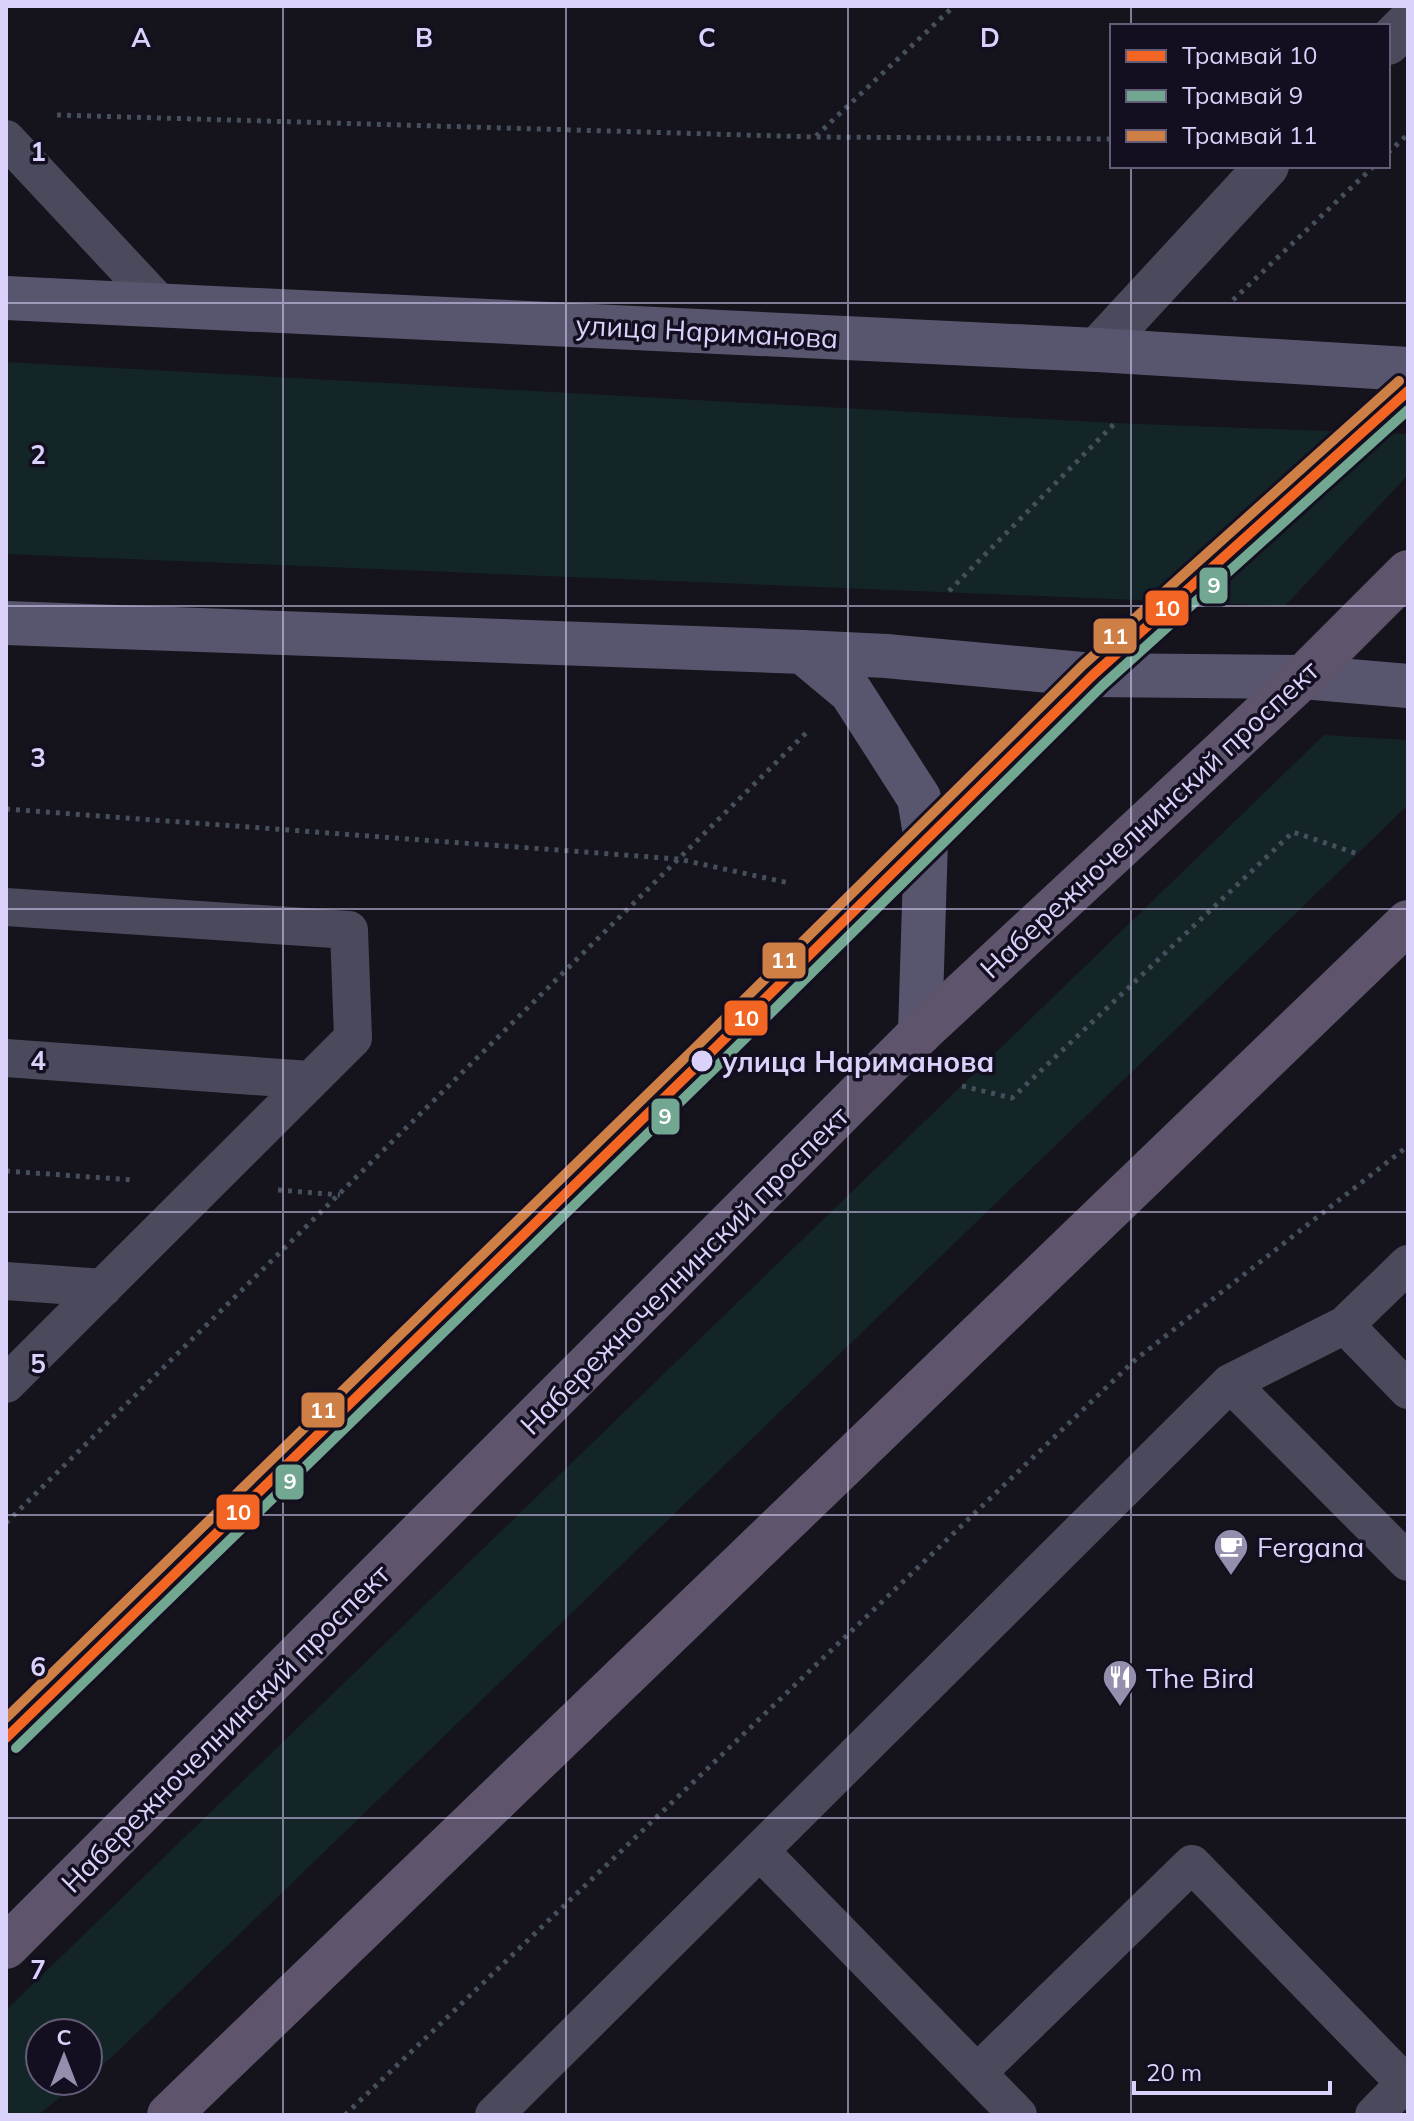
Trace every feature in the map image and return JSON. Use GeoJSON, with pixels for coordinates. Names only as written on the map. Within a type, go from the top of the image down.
{"type":"FeatureCollection","features":[{"type":"Feature","properties":{"kind":"main road","name":"улица Нариманова"},"geometry":{"type":"LineString","coordinates":[[6,298],[1097,350],[1408,369]]}},
{"type":"Feature","properties":{"kind":"main road","name":"Набережночелнинский проспект"},"geometry":{"type":"LineString","coordinates":[[6,1947],[920,1033],[1303,677],[1408,572]]}},
{"type":"Feature","properties":{"kind":"main road"},"geometry":{"type":"LineString","coordinates":[[6,623],[803,652],[901,657],[1093,675],[1303,677],[1408,686]]}},
{"type":"Feature","properties":{"kind":"main road"},"geometry":{"type":"LineString","coordinates":[[803,652],[851,692],[919,798],[926,840],[920,1033]]}},
{"type":"Feature","properties":{"kind":"main road"},"geometry":{"type":"LineString","coordinates":[[169,2115],[1408,922]]}},
{"type":"Feature","properties":{"kind":"street"},"geometry":{"type":"LineString","coordinates":[[1390,41],[1408,23]]}},
{"type":"Feature","properties":{"kind":"street"},"geometry":{"type":"LineString","coordinates":[[1097,350],[1265,168]]}},
{"type":"Feature","properties":{"kind":"lane"},"geometry":{"type":"LineString","coordinates":[[6,139],[161,305]]}},
{"type":"Feature","properties":{"kind":"lane"},"geometry":{"type":"LineString","coordinates":[[6,907],[349,930],[353,1038],[6,1384]]}},
{"type":"Feature","properties":{"kind":"lane"},"geometry":{"type":"LineString","coordinates":[[6,1058],[310,1080]]}},
{"type":"Feature","properties":{"kind":"lane"},"geometry":{"type":"LineString","coordinates":[[494,2115],[1230,1383],[1345,1325],[1408,1264]]}},
{"type":"Feature","properties":{"kind":"lane"},"geometry":{"type":"LineString","coordinates":[[6,1281],[103,1288]]}},
{"type":"Feature","properties":{"kind":"lane"},"geometry":{"type":"LineString","coordinates":[[1345,1325],[1408,1390]]}},
{"type":"Feature","properties":{"kind":"lane"},"geometry":{"type":"LineString","coordinates":[[1230,1383],[1408,1562]]}},
{"type":"Feature","properties":{"kind":"lane"},"geometry":{"type":"LineString","coordinates":[[761,1852],[1018,2115]]}},
{"type":"Feature","properties":{"kind":"lane"},"geometry":{"type":"LineString","coordinates":[[977,2073],[1192,1864],[1407,2081],[1374,2115]]}},
{"type":"Feature","properties":{"kind":"path"},"geometry":{"type":"LineString","coordinates":[[815,137],[954,6]]}},
{"type":"Feature","properties":{"kind":"path"},"geometry":{"type":"LineString","coordinates":[[54,115],[815,137],[1110,139]]}},
{"type":"Feature","properties":{"kind":"path"},"geometry":{"type":"LineString","coordinates":[[1390,151],[1408,134]]}},
{"type":"Feature","properties":{"kind":"path"},"geometry":{"type":"LineString","coordinates":[[1390,143],[1398,143]]}},
{"type":"Feature","properties":{"kind":"path"},"geometry":{"type":"LineString","coordinates":[[1227,306],[1372,168]]}},
{"type":"Feature","properties":{"kind":"path"},"geometry":{"type":"LineString","coordinates":[[949,591],[1115,423]]}},
{"type":"Feature","properties":{"kind":"path"},"geometry":{"type":"LineString","coordinates":[[6,1523],[808,731]]}},
{"type":"Feature","properties":{"kind":"path"},"geometry":{"type":"LineString","coordinates":[[6,809],[678,859],[789,883]]}},
{"type":"Feature","properties":{"kind":"path"},"geometry":{"type":"LineString","coordinates":[[962,1086],[1012,1098],[1293,832],[1358,854]]}},
{"type":"Feature","properties":{"kind":"path"},"geometry":{"type":"LineString","coordinates":[[345,2115],[1135,1360],[1408,1146]]}},
{"type":"Feature","properties":{"kind":"shaded area"},"geometry":{"type":"Polygon","coordinates":[[[6,362],[1115,423],[1408,434],[1408,475],[1285,606],[6,554],[6,362]]]}},
{"type":"Feature","properties":{"kind":"shaded area"},"geometry":{"type":"Polygon","coordinates":[[[1324,735],[1408,740],[1408,805],[111,2058],[104,2063],[104,2017],[24,2017],[24,2097],[61,2097],[38,2115],[6,2115],[6,2010],[1324,735]]]}},
{"type":"Feature","properties":{"kind":"tram line","name":"11"},"geometry":{"type":"LineString","coordinates":[[6,1718],[692,1051],[1083,665],[1399,381]]}},
{"type":"Feature","properties":{"kind":"tram line","name":"10"},"geometry":{"type":"LineString","coordinates":[[6,1738],[702,1061],[1093,675],[1408,391]]}},
{"type":"Feature","properties":{"kind":"tram line","name":"9"},"geometry":{"type":"LineString","coordinates":[[16,1748],[712,1071],[1103,685],[1408,410]]}},
{"type":"Feature","properties":{"kind":"place","name":"улица Нариманова"},"geometry":{"type":"Point","coordinates":[702,1061]}},
{"type":"Feature","properties":{"kind":"place","name":"Fergana"},"geometry":{"type":"Point","coordinates":[1231,1577]}},
{"type":"Feature","properties":{"kind":"place","name":"The Bird"},"geometry":{"type":"Point","coordinates":[1120,1708]}}]}
